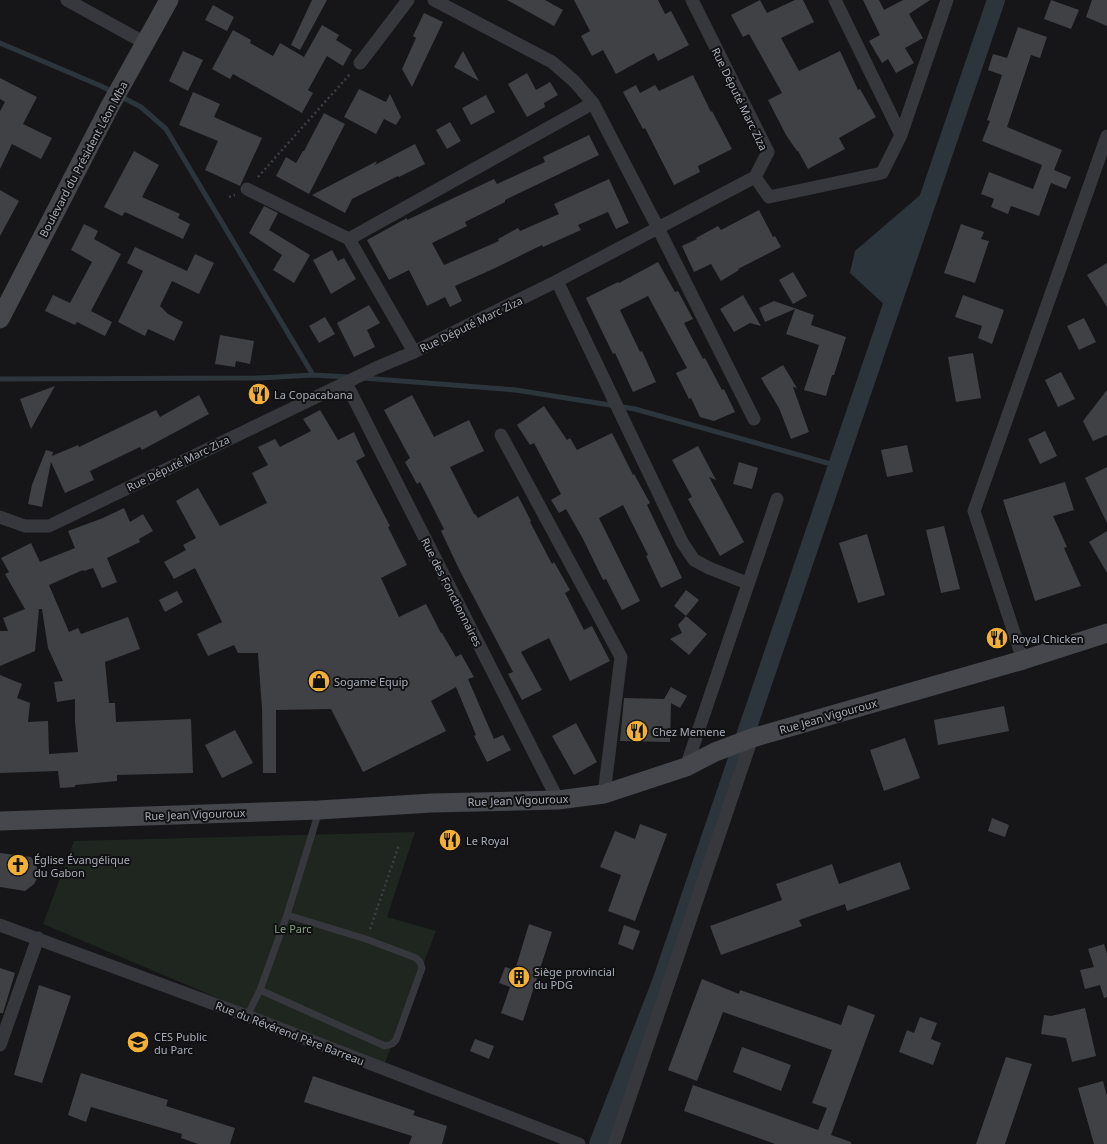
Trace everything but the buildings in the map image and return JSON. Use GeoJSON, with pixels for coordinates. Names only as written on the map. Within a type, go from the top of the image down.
{"type":"FeatureCollection","features":[{"type":"Feature","properties":{"kind":"street"},"geometry":{"type":"LineString","coordinates":[[67,0],[145,43]]}},
{"type":"Feature","properties":{"kind":"street","name":"Boulevard du Président Léon Mba"},"geometry":{"type":"LineString","coordinates":[[0,319],[110,106],[169,0]]}},
{"type":"Feature","properties":{"kind":"street"},"geometry":{"type":"LineString","coordinates":[[360,63],[408,0]]}},
{"type":"Feature","properties":{"kind":"street"},"geometry":{"type":"LineString","coordinates":[[434,0],[552,62],[574,81],[593,103],[754,419]]}},
{"type":"Feature","properties":{"kind":"street","name":"Rue Député Marc Ziza"},"geometry":{"type":"LineString","coordinates":[[0,517],[25,526],[49,526],[378,367],[414,352],[557,281],[755,177],[768,152],[692,0]]}},
{"type":"Feature","properties":{"kind":"street"},"geometry":{"type":"LineString","coordinates":[[835,0],[901,135]]}},
{"type":"Feature","properties":{"kind":"street"},"geometry":{"type":"LineString","coordinates":[[755,177],[768,197],[882,173],[901,135],[947,0]]}},
{"type":"Feature","properties":{"kind":"street"},"geometry":{"type":"LineString","coordinates":[[349,239],[593,103]]}},
{"type":"Feature","properties":{"kind":"street"},"geometry":{"type":"LineString","coordinates":[[1023,660],[974,511],[1107,136]]}},
{"type":"Feature","properties":{"kind":"street"},"geometry":{"type":"LineString","coordinates":[[247,189],[349,239],[414,352]]}},
{"type":"Feature","properties":{"kind":"street"},"geometry":{"type":"LineString","coordinates":[[557,281],[682,542],[694,560],[709,568],[747,583]]}},
{"type":"Feature","properties":{"kind":"street","name":"Rue des Fonctionnaires"},"geometry":{"type":"LineString","coordinates":[[349,382],[558,800]]}},
{"type":"Feature","properties":{"kind":"street"},"geometry":{"type":"LineString","coordinates":[[501,435],[621,657],[604,794]]}},
{"type":"Feature","properties":{"kind":"street"},"geometry":{"type":"LineString","coordinates":[[686,767],[747,583],[777,499]]}},
{"type":"Feature","properties":{"kind":"street","name":"Rue Jean Vigouroux"},"geometry":{"type":"LineString","coordinates":[[0,821],[319,810],[432,803],[558,800],[604,794],[686,767],[715,752],[752,738],[1023,660],[1107,633]]}},
{"type":"Feature","properties":{"kind":"street"},"geometry":{"type":"LineString","coordinates":[[614,1144],[752,738]]}},
{"type":"Feature","properties":{"kind":"street","name":"Rue du Révérend Père Barreau"},"geometry":{"type":"LineString","coordinates":[[0,925],[247,1016],[578,1144]]}},
{"type":"Feature","properties":{"kind":"street"},"geometry":{"type":"LineString","coordinates":[[0,1045],[38,938]]}},
{"type":"Feature","properties":{"kind":"lane"},"geometry":{"type":"LineString","coordinates":[[247,1016],[260,990],[287,915],[319,810]]}},
{"type":"Feature","properties":{"kind":"lane"},"geometry":{"type":"LineString","coordinates":[[260,990],[385,1046],[389,1046],[396,1040],[422,968],[420,962],[416,958],[366,939],[287,915]]}},
{"type":"Feature","properties":{"kind":"path"},"geometry":{"type":"LineString","coordinates":[[229,197],[247,189],[360,63]]}},
{"type":"Feature","properties":{"kind":"path"},"geometry":{"type":"LineString","coordinates":[[366,939],[399,846]]}},
{"type":"Feature","properties":{"kind":"green space","name":"Le Parc"},"geometry":{"type":"Polygon","coordinates":[[[415,832],[387,917],[436,931],[383,1068],[43,924],[74,841],[415,832]]]}},
{"type":"Feature","properties":{"kind":"shaded area"},"geometry":{"type":"Polygon","coordinates":[[[925,191],[888,308],[850,273],[855,251],[925,191]]]}},
{"type":"Feature","properties":{"kind":"waterway"},"geometry":{"type":"LineString","coordinates":[[598,1144],[661,982],[996,0]]}},
{"type":"Feature","properties":{"kind":"waterway"},"geometry":{"type":"LineString","coordinates":[[0,43],[113,92]]}},
{"type":"Feature","properties":{"kind":"waterway"},"geometry":{"type":"LineString","coordinates":[[120,96],[141,107],[166,129],[313,375],[349,377]]}},
{"type":"Feature","properties":{"kind":"waterway"},"geometry":{"type":"LineString","coordinates":[[0,379],[260,378],[313,375]]}},
{"type":"Feature","properties":{"kind":"waterway"},"geometry":{"type":"LineString","coordinates":[[363,378],[516,390],[635,409],[838,466]]}},
{"type":"Feature","properties":{"kind":"place","name":"La Copacabana"},"geometry":{"type":"Point","coordinates":[259,394]}},
{"type":"Feature","properties":{"kind":"place","name":"Royal Chicken"},"geometry":{"type":"Point","coordinates":[997,638]}},
{"type":"Feature","properties":{"kind":"place","name":"Sogame Equip"},"geometry":{"type":"Point","coordinates":[319,681]}},
{"type":"Feature","properties":{"kind":"place","name":"Chez Memene"},"geometry":{"type":"Point","coordinates":[637,731]}},
{"type":"Feature","properties":{"kind":"place","name":"Le Royal"},"geometry":{"type":"Point","coordinates":[450,840]}},
{"type":"Feature","properties":{"kind":"place","name":"Église Évangélique du Gabon"},"geometry":{"type":"Point","coordinates":[18,865]}},
{"type":"Feature","properties":{"kind":"place","name":"Siège provincial du PDG"},"geometry":{"type":"Point","coordinates":[519,977]}},
{"type":"Feature","properties":{"kind":"place","name":"CES Public du Parc"},"geometry":{"type":"Point","coordinates":[138,1042]}}]}
